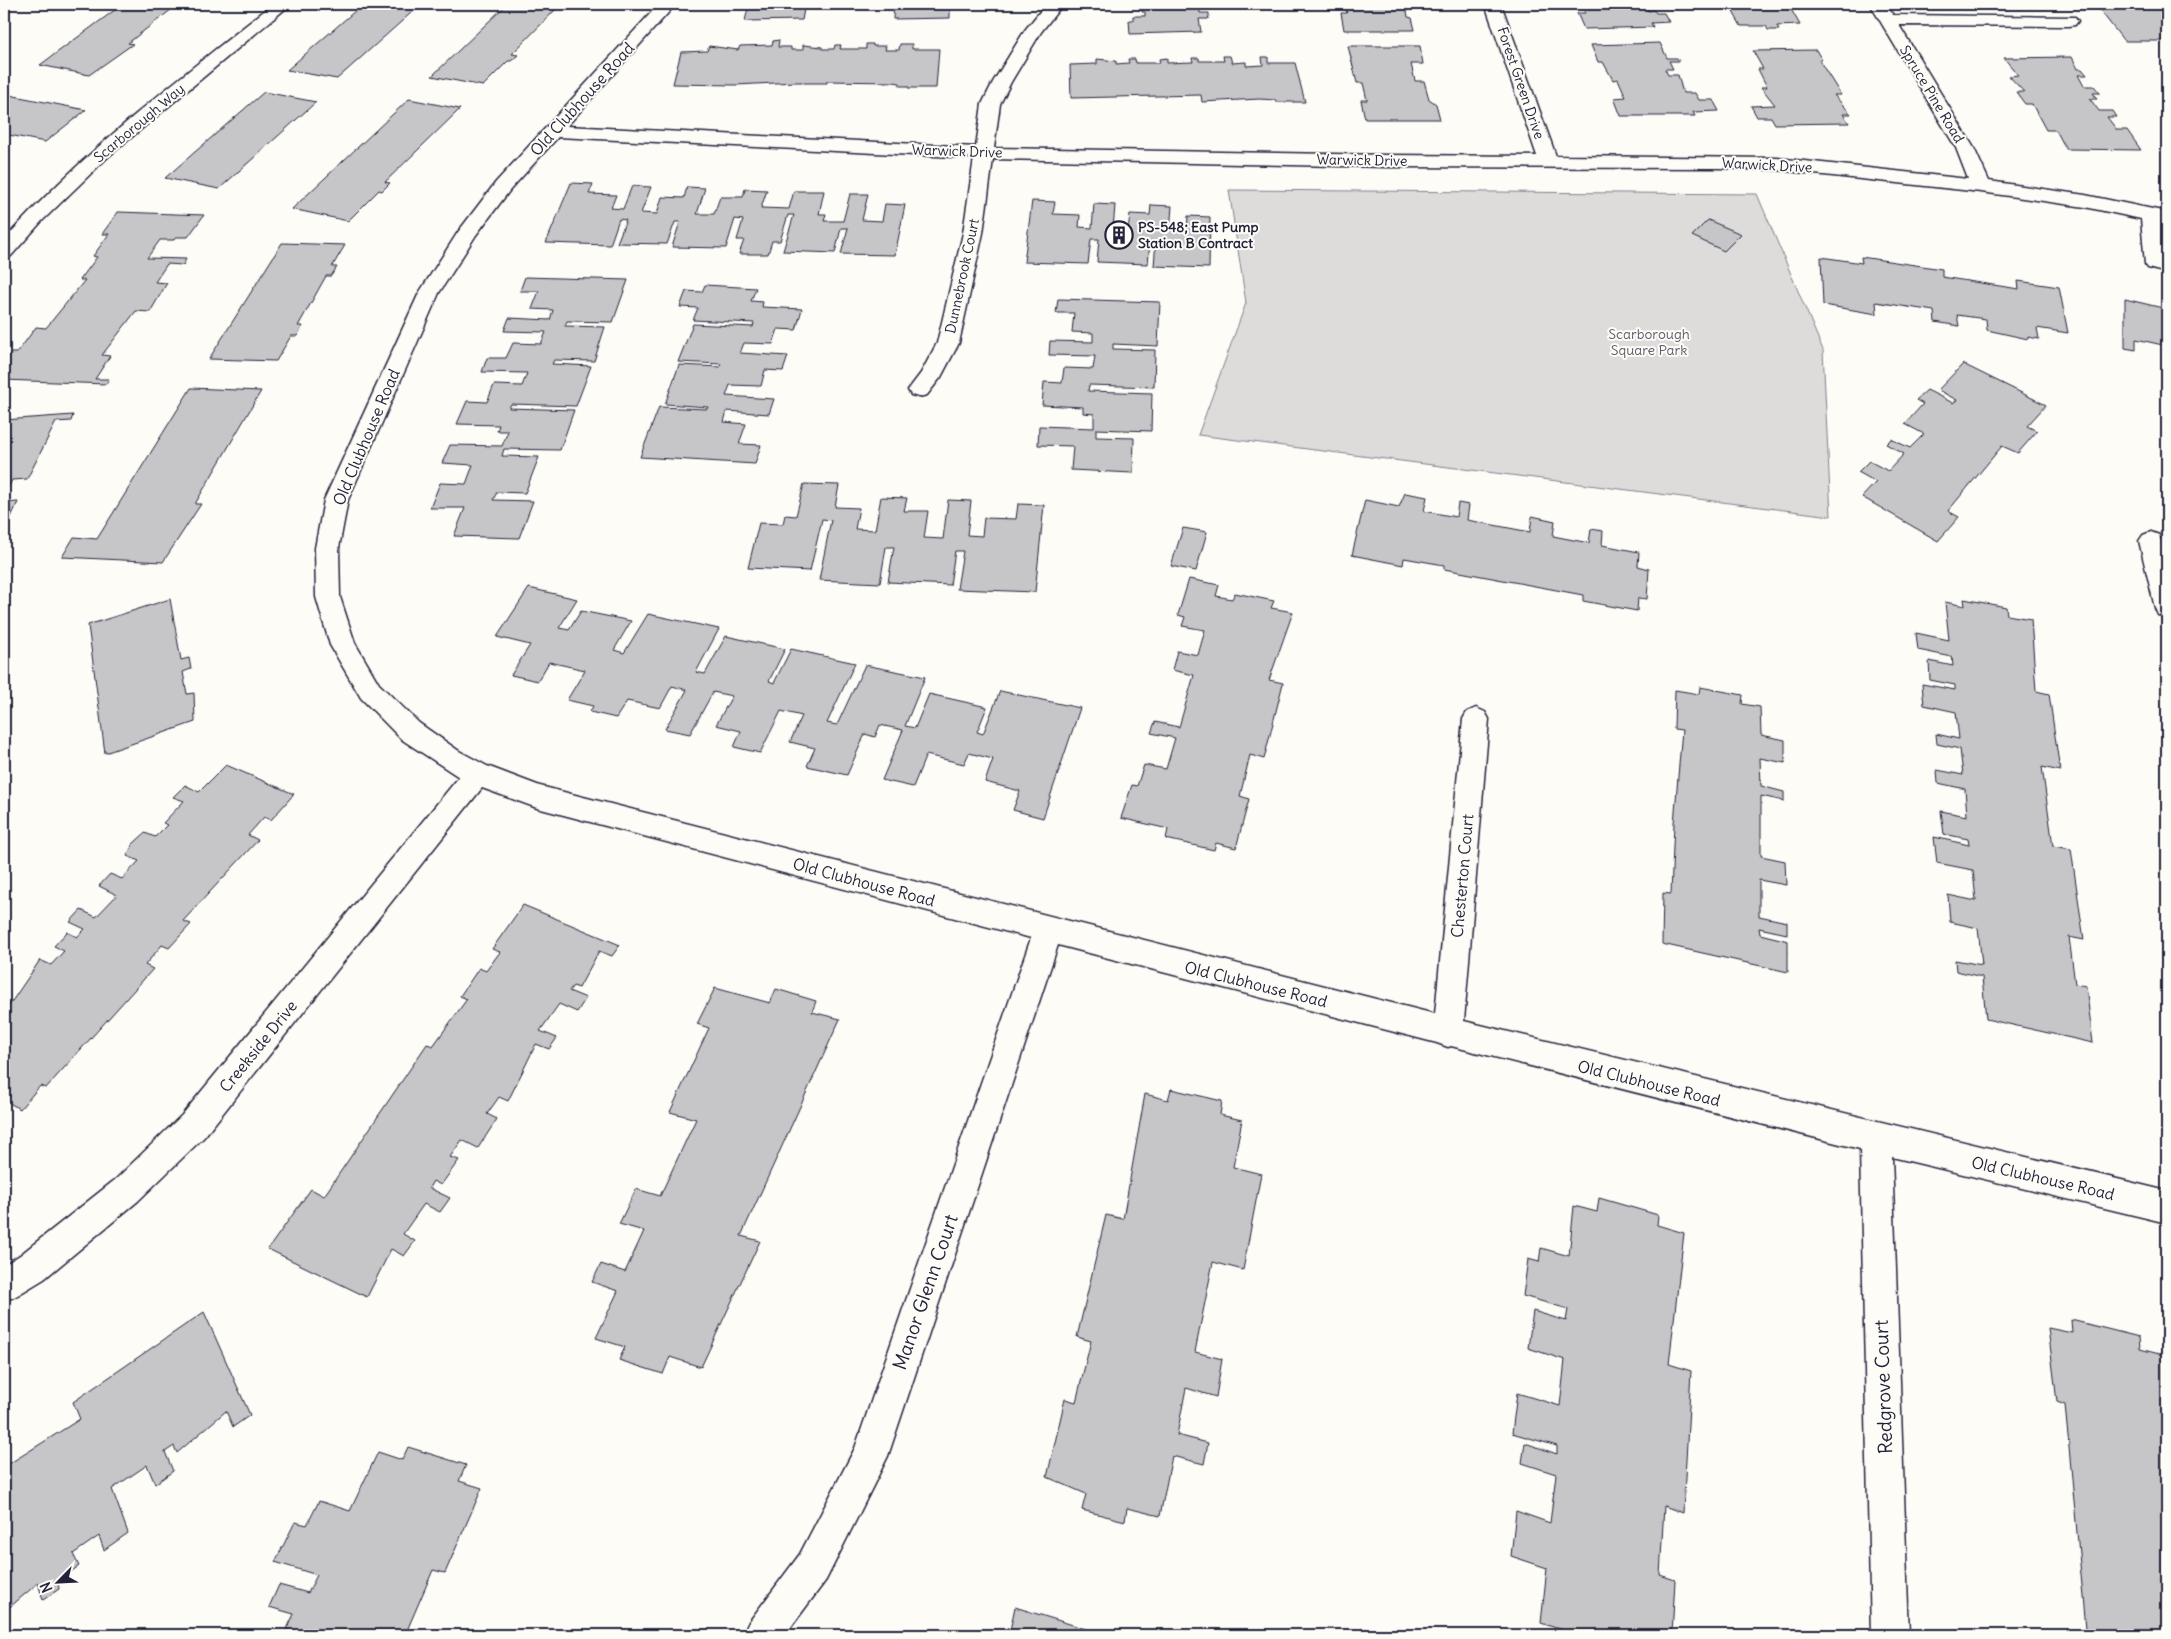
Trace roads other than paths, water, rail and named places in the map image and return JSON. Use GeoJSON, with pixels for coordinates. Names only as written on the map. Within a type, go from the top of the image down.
{"type":"FeatureCollection","features":[{"type":"Feature","properties":{"kind":"street","name":"Scarborough Way"},"geometry":{"type":"LineString","coordinates":[[8,243],[113,143],[283,4]]}},
{"type":"Feature","properties":{"kind":"street","name":"Old Clubhouse Road"},"geometry":{"type":"LineString","coordinates":[[668,4],[554,132],[503,186],[468,232],[430,294],[336,500],[327,548],[328,597],[343,645],[370,691],[410,731],[450,759],[477,774],[537,796],[1448,1033],[2167,1208]]}},
{"type":"Feature","properties":{"kind":"street","name":"Dunnebrook Court"},"geometry":{"type":"LineString","coordinates":[[919,390],[930,377],[948,343],[973,233],[991,104],[1002,82],[1034,30],[1055,4]]}},
{"type":"Feature","properties":{"kind":"street","name":"Forest Green Drive"},"geometry":{"type":"LineString","coordinates":[[1494,4],[1550,162]]}},
{"type":"Feature","properties":{"kind":"street","name":"Spruce Pine Road"},"geometry":{"type":"LineString","coordinates":[[1878,4],[1965,148],[1981,186]]}},
{"type":"Feature","properties":{"kind":"street"},"geometry":{"type":"LineString","coordinates":[[1887,20],[2069,21]]}},
{"type":"Feature","properties":{"kind":"street","name":"Warwick Drive"},"geometry":{"type":"LineString","coordinates":[[554,132],[984,153],[1777,164],[1981,186],[2085,201],[2159,217]]}},
{"type":"Feature","properties":{"kind":"street"},"geometry":{"type":"LineString","coordinates":[[2159,217],[2155,264],[2167,267]]}},
{"type":"Feature","properties":{"kind":"street"},"geometry":{"type":"LineString","coordinates":[[2151,541],[2167,608]]}},
{"type":"Feature","properties":{"kind":"street","name":"Chesterton Court"},"geometry":{"type":"LineString","coordinates":[[1448,1033],[1476,719]]}},
{"type":"Feature","properties":{"kind":"street","name":"Creekside Drive"},"geometry":{"type":"LineString","coordinates":[[4,1284],[32,1267],[128,1190],[193,1126],[477,774]]}},
{"type":"Feature","properties":{"kind":"street","name":"Manor Glenn Court"},"geometry":{"type":"LineString","coordinates":[[762,1635],[813,1566],[870,1456],[1048,930]]}},
{"type":"Feature","properties":{"kind":"street","name":"Redgrove Court"},"geometry":{"type":"LineString","coordinates":[[1876,1138],[1890,1635]]}},
{"type":"Feature","properties":{"kind":"place","name":"PS-548; East Pump Station B Contract"},"geometry":{"type":"Point","coordinates":[1119,235]}},
{"type":"Feature","properties":{"kind":"park label","name":"Scarborough Square Park"},"geometry":{"type":"Point","coordinates":[1649,342]}}]}
